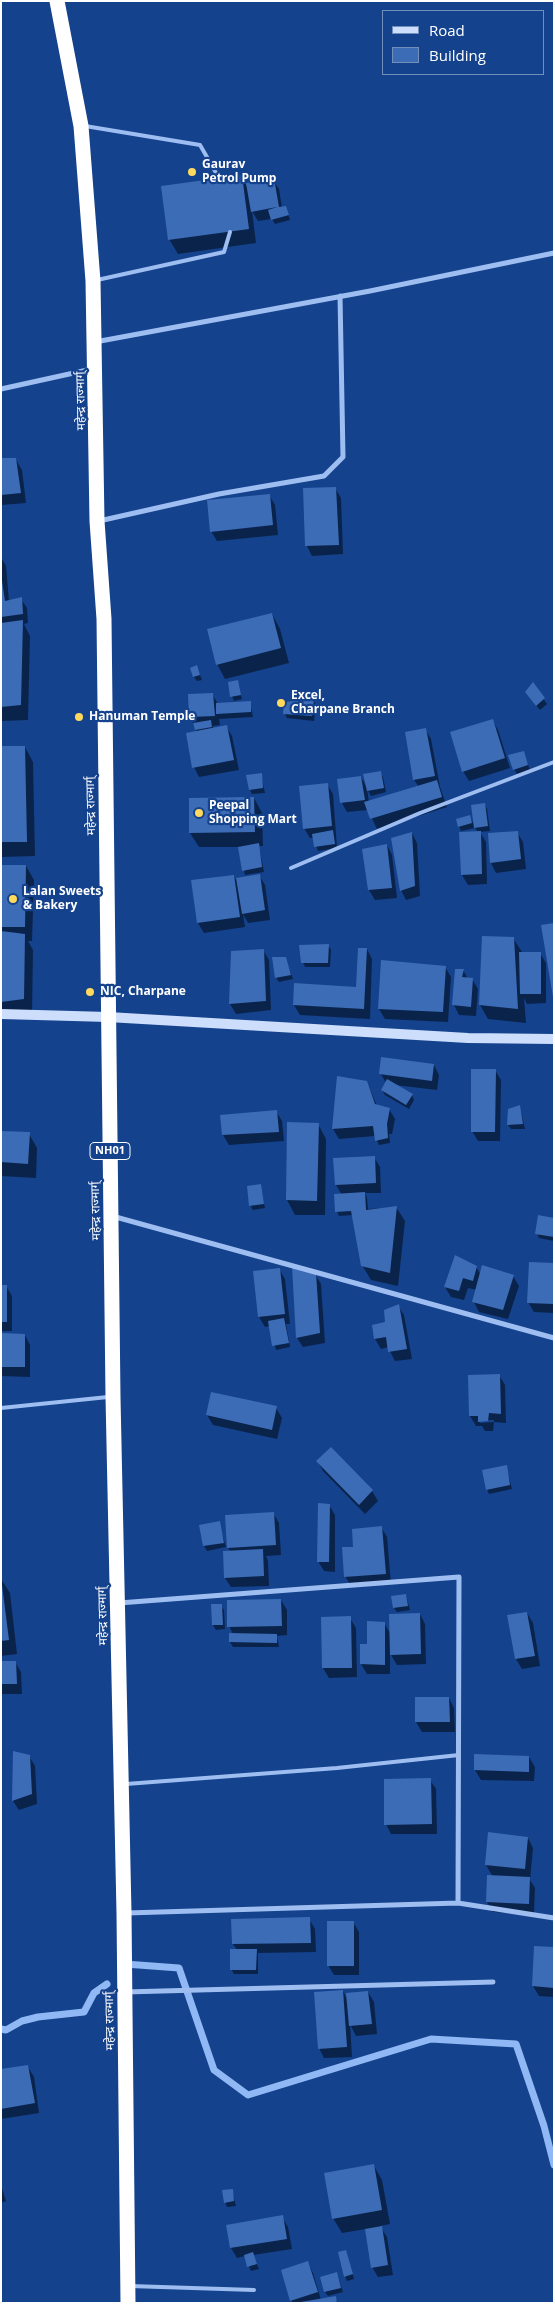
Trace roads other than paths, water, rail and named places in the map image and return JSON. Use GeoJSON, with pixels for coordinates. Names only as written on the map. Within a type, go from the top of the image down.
{"type":"FeatureCollection","features":[{"type":"Feature","properties":{"kind":"highway","name":"महेन्द्र राज्मार्ग्"},"geometry":{"type":"LineString","coordinates":[[57,1],[81,126],[93,281],[97,521],[104,619],[113,1397],[124,1913],[128,2303]]}},
{"type":"Feature","properties":{"kind":"street"},"geometry":{"type":"LineString","coordinates":[[95,342],[554,253]]}},
{"type":"Feature","properties":{"kind":"street"},"geometry":{"type":"LineString","coordinates":[[97,521],[219,494],[324,476],[343,457],[340,296]]}},
{"type":"Feature","properties":{"kind":"street"},"geometry":{"type":"LineString","coordinates":[[1,389],[95,368]]}},
{"type":"Feature","properties":{"kind":"street"},"geometry":{"type":"LineString","coordinates":[[1,1014],[108,1017],[468,1038],[554,1039]]}},
{"type":"Feature","properties":{"kind":"street"},"geometry":{"type":"LineString","coordinates":[[112,1216],[554,1338]]}},
{"type":"Feature","properties":{"kind":"street"},"geometry":{"type":"LineString","coordinates":[[118,1603],[460,1577],[458,1903]]}},
{"type":"Feature","properties":{"kind":"street"},"geometry":{"type":"LineString","coordinates":[[124,1913],[458,1903],[554,1918]]}},
{"type":"Feature","properties":{"kind":"street"},"geometry":{"type":"LineString","coordinates":[[125,1992],[493,1982]]}},
{"type":"Feature","properties":{"kind":"lane"},"geometry":{"type":"LineString","coordinates":[[81,126],[200,145],[219,178]]}},
{"type":"Feature","properties":{"kind":"lane"},"geometry":{"type":"LineString","coordinates":[[93,281],[224,252],[230,232]]}},
{"type":"Feature","properties":{"kind":"lane"},"geometry":{"type":"LineString","coordinates":[[291,868],[420,813],[554,762]]}},
{"type":"Feature","properties":{"kind":"lane"},"geometry":{"type":"LineString","coordinates":[[1,1408],[113,1397]]}},
{"type":"Feature","properties":{"kind":"lane"},"geometry":{"type":"LineString","coordinates":[[121,1784],[337,1768],[459,1755]]}},
{"type":"Feature","properties":{"kind":"lane"},"geometry":{"type":"LineString","coordinates":[[128,2286],[254,2290]]}},
{"type":"Feature","properties":{"kind":"waterway"},"geometry":{"type":"LineString","coordinates":[[125,1964],[179,1968],[214,2070],[248,2095],[431,2039],[516,2044],[544,2126],[554,2165]]}},
{"type":"Feature","properties":{"kind":"waterway"},"geometry":{"type":"LineString","coordinates":[[1,2029],[6,2030],[22,2021],[38,2017],[84,2012],[94,1993],[107,1984]]}},
{"type":"Feature","properties":{"kind":"place","name":"Gaurav Petrol Pump"},"geometry":{"type":"Point","coordinates":[192,172]}},
{"type":"Feature","properties":{"kind":"place","name":"Excel, Charpane Branch"},"geometry":{"type":"Point","coordinates":[281,703]}},
{"type":"Feature","properties":{"kind":"place","name":"Hanuman Temple"},"geometry":{"type":"Point","coordinates":[79,717]}},
{"type":"Feature","properties":{"kind":"place","name":"Peepal Shopping Mart"},"geometry":{"type":"Point","coordinates":[199,813]}},
{"type":"Feature","properties":{"kind":"place","name":"Lalan Sweets & Bakery"},"geometry":{"type":"Point","coordinates":[13,899]}},
{"type":"Feature","properties":{"kind":"place","name":"NIC, Charpane"},"geometry":{"type":"Point","coordinates":[90,992]}}]}
